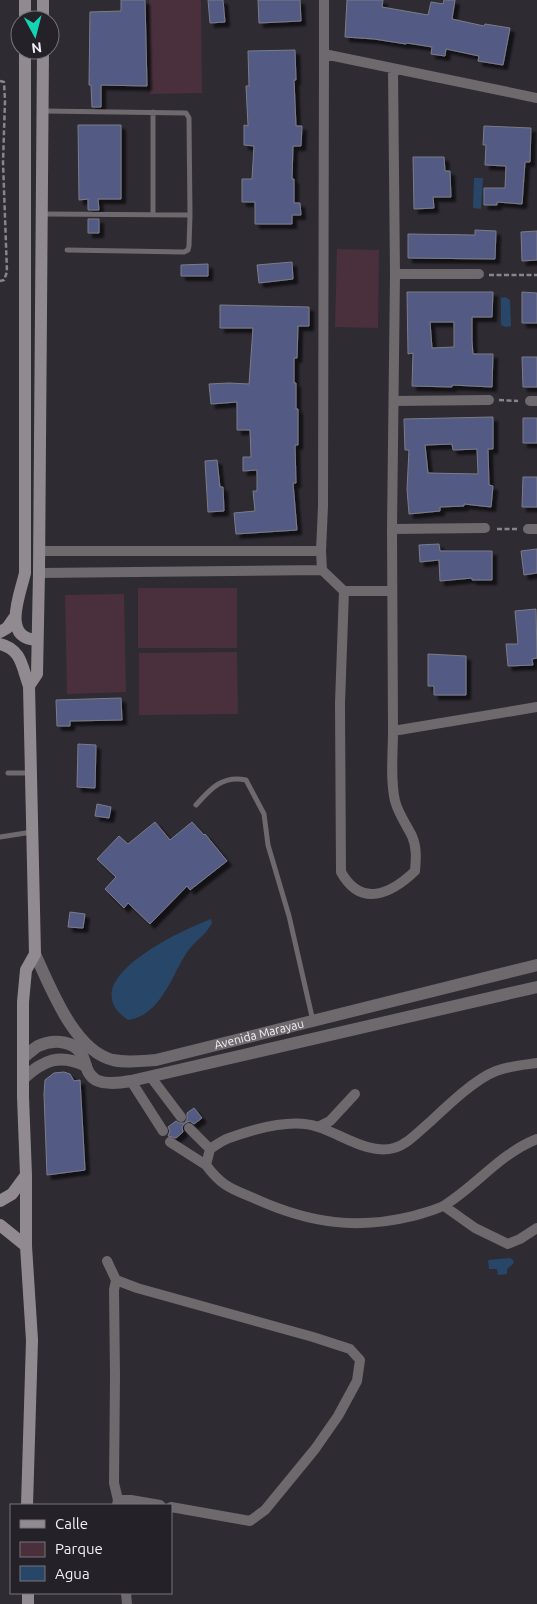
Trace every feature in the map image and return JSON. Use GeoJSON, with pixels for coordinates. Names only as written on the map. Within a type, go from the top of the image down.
{"type":"FeatureCollection","features":[{"type":"Feature","properties":{"kind":"main road"},"geometry":{"type":"LineString","coordinates":[[0,632],[7,628],[14,618],[25,573],[25,60]]}},
{"type":"Feature","properties":{"kind":"main road"},"geometry":{"type":"LineString","coordinates":[[29,686],[37,674],[40,572],[43,60]]}},
{"type":"Feature","properties":{"kind":"main road"},"geometry":{"type":"LineString","coordinates":[[14,618],[19,632],[25,637],[37,640]]}},
{"type":"Feature","properties":{"kind":"main road"},"geometry":{"type":"LineString","coordinates":[[0,644],[10,646],[16,653],[23,664],[29,686],[32,773],[35,954],[26,970],[23,1002],[22,1058],[26,1246],[32,1340],[27,1504]]}},
{"type":"Feature","properties":{"kind":"main road"},"geometry":{"type":"LineString","coordinates":[[0,1201],[12,1194],[26,1176]]}},
{"type":"Feature","properties":{"kind":"main road"},"geometry":{"type":"LineString","coordinates":[[0,1225],[26,1246]]}},
{"type":"Feature","properties":{"kind":"street"},"geometry":{"type":"LineString","coordinates":[[324,0],[322,506],[320,551],[322,570],[344,591],[392,590]]}},
{"type":"Feature","properties":{"kind":"street"},"geometry":{"type":"LineString","coordinates":[[324,54],[537,98]]}},
{"type":"Feature","properties":{"kind":"street"},"geometry":{"type":"LineString","coordinates":[[344,591],[340,703],[341,872],[346,882],[358,892],[371,895],[392,890],[404,882],[415,871],[417,854],[412,837],[401,818],[395,800],[393,785],[392,530],[395,274],[393,69]]}},
{"type":"Feature","properties":{"kind":"street"},"geometry":{"type":"LineString","coordinates":[[395,274],[479,274]]}},
{"type":"Feature","properties":{"kind":"street"},"geometry":{"type":"LineString","coordinates":[[394,401],[489,400]]}},
{"type":"Feature","properties":{"kind":"street"},"geometry":{"type":"LineString","coordinates":[[392,530],[485,528]]}},
{"type":"Feature","properties":{"kind":"street"},"geometry":{"type":"LineString","coordinates":[[40,551],[320,551]]}},
{"type":"Feature","properties":{"kind":"street"},"geometry":{"type":"LineString","coordinates":[[40,572],[322,570]]}},
{"type":"Feature","properties":{"kind":"street"},"geometry":{"type":"LineString","coordinates":[[393,731],[537,707]]}},
{"type":"Feature","properties":{"kind":"street","name":"Avenida Marayau"},"geometry":{"type":"LineString","coordinates":[[35,954],[55,997],[71,1025],[89,1047],[111,1060],[131,1062],[156,1060],[537,965]]}},
{"type":"Feature","properties":{"kind":"street","name":"Avenida Marayau"},"geometry":{"type":"LineString","coordinates":[[22,1058],[39,1046],[47,1043],[63,1042],[77,1047],[82,1054],[88,1072],[94,1079],[107,1083],[131,1081],[537,987]]}},
{"type":"Feature","properties":{"kind":"street"},"geometry":{"type":"LineString","coordinates":[[23,1079],[40,1064],[54,1060],[67,1058],[86,1066]]}},
{"type":"Feature","properties":{"kind":"street"},"geometry":{"type":"LineString","coordinates":[[206,1165],[210,1149],[228,1138],[283,1124],[300,1123],[318,1127],[364,1146],[393,1148],[408,1142],[466,1090],[495,1071],[537,1063]]}},
{"type":"Feature","properties":{"kind":"street"},"geometry":{"type":"LineString","coordinates":[[150,1076],[181,1118]]}},
{"type":"Feature","properties":{"kind":"street"},"geometry":{"type":"LineString","coordinates":[[131,1081],[163,1131]]}},
{"type":"Feature","properties":{"kind":"street"},"geometry":{"type":"LineString","coordinates":[[318,1127],[330,1121],[355,1094]]}},
{"type":"Feature","properties":{"kind":"street"},"geometry":{"type":"LineString","coordinates":[[189,1128],[210,1149]]}},
{"type":"Feature","properties":{"kind":"street"},"geometry":{"type":"LineString","coordinates":[[170,1142],[206,1165],[213,1175],[228,1188],[277,1209],[322,1221],[350,1224],[390,1222],[444,1206],[522,1145],[537,1139]]}},
{"type":"Feature","properties":{"kind":"street"},"geometry":{"type":"LineString","coordinates":[[444,1206],[475,1228],[508,1244],[520,1240],[537,1228]]}},
{"type":"Feature","properties":{"kind":"street"},"geometry":{"type":"LineString","coordinates":[[107,1261],[116,1280],[114,1290],[114,1483],[118,1503],[131,1500],[154,1504]]}},
{"type":"Feature","properties":{"kind":"street"},"geometry":{"type":"LineString","coordinates":[[116,1280],[178,1300],[314,1337],[350,1349],[360,1360],[357,1381],[338,1416],[315,1449],[265,1510],[250,1521],[172,1507]]}},
{"type":"Feature","properties":{"kind":"lane"},"geometry":{"type":"LineString","coordinates":[[44,111],[153,112],[186,113],[188,115],[190,215],[188,250],[184,252],[67,250]]}},
{"type":"Feature","properties":{"kind":"lane"},"geometry":{"type":"LineString","coordinates":[[153,112],[153,214]]}},
{"type":"Feature","properties":{"kind":"lane"},"geometry":{"type":"LineString","coordinates":[[41,214],[190,215]]}},
{"type":"Feature","properties":{"kind":"lane"},"geometry":{"type":"LineString","coordinates":[[8,774],[32,773]]}},
{"type":"Feature","properties":{"kind":"lane"},"geometry":{"type":"LineString","coordinates":[[196,805],[222,781],[235,778],[246,780],[253,791],[264,814],[268,845],[289,916],[313,1021]]}},
{"type":"Feature","properties":{"kind":"lane"},"geometry":{"type":"LineString","coordinates":[[0,837],[33,832]]}},
{"type":"Feature","properties":{"kind":"path"},"geometry":{"type":"LineString","coordinates":[[0,81],[4,82],[5,101],[2,162],[7,272],[4,280],[0,282]]}},
{"type":"Feature","properties":{"kind":"path"},"geometry":{"type":"LineString","coordinates":[[479,274],[537,275]]}},
{"type":"Feature","properties":{"kind":"path"},"geometry":{"type":"LineString","coordinates":[[489,400],[534,401]]}},
{"type":"Feature","properties":{"kind":"path"},"geometry":{"type":"LineString","coordinates":[[485,528],[532,529]]}},
{"type":"Feature","properties":{"kind":"green space"},"geometry":{"type":"Polygon","coordinates":[[[149,0],[201,0],[202,93],[150,94],[149,0]]]}},
{"type":"Feature","properties":{"kind":"green space"},"geometry":{"type":"Polygon","coordinates":[[[337,249],[379,250],[378,328],[335,327],[337,249]]]}},
{"type":"Feature","properties":{"kind":"green space"},"geometry":{"type":"Polygon","coordinates":[[[138,588],[237,588],[237,648],[138,648],[138,588]]]}},
{"type":"Feature","properties":{"kind":"green space"},"geometry":{"type":"Polygon","coordinates":[[[124,594],[126,692],[67,694],[65,595],[124,594]]]}},
{"type":"Feature","properties":{"kind":"green space"},"geometry":{"type":"Polygon","coordinates":[[[237,652],[238,714],[139,715],[139,653],[237,652]]]}},
{"type":"Feature","properties":{"kind":"water"},"geometry":{"type":"Polygon","coordinates":[[[474,178],[483,178],[481,209],[473,208],[474,178]]]}},
{"type":"Feature","properties":{"kind":"water"},"geometry":{"type":"Polygon","coordinates":[[[505,297],[510,300],[511,326],[506,327],[501,325],[501,298],[505,297]]]}},
{"type":"Feature","properties":{"kind":"water"},"geometry":{"type":"Polygon","coordinates":[[[211,919],[212,923],[187,952],[157,1003],[139,1017],[128,1020],[114,1005],[112,989],[121,974],[137,959],[157,946],[211,919]]]}},
{"type":"Feature","properties":{"kind":"water"},"geometry":{"type":"Polygon","coordinates":[[[510,1258],[514,1261],[507,1269],[507,1274],[498,1275],[497,1269],[489,1269],[488,1260],[510,1258]]]}},
{"type":"Feature","properties":{"kind":"building"},"geometry":{"type":"Polygon","coordinates":[[[121,0],[145,0],[147,86],[101,85],[101,107],[92,107],[91,85],[89,85],[90,12],[121,11],[121,0]]]}},
{"type":"Feature","properties":{"kind":"building"},"geometry":{"type":"Polygon","coordinates":[[[208,0],[223,0],[225,22],[210,23],[208,0]]]}},
{"type":"Feature","properties":{"kind":"building"},"geometry":{"type":"Polygon","coordinates":[[[258,0],[300,0],[301,21],[259,23],[258,0]]]}},
{"type":"Feature","properties":{"kind":"building"},"geometry":{"type":"Polygon","coordinates":[[[347,0],[383,0],[382,7],[428,15],[431,2],[443,4],[444,0],[455,0],[452,19],[484,26],[485,24],[510,28],[503,65],[478,61],[479,56],[446,49],[445,56],[431,54],[432,47],[345,37],[347,0]]]}},
{"type":"Feature","properties":{"kind":"building"},"geometry":{"type":"Polygon","coordinates":[[[295,50],[296,126],[302,126],[301,146],[293,146],[292,179],[294,179],[294,203],[300,203],[301,215],[292,215],[292,224],[255,224],[255,202],[242,202],[242,179],[252,179],[254,146],[244,145],[244,125],[248,126],[246,86],[249,86],[248,51],[295,50]]]}},
{"type":"Feature","properties":{"kind":"building"},"geometry":{"type":"Polygon","coordinates":[[[78,125],[121,125],[121,199],[98,199],[99,210],[88,210],[88,199],[79,200],[78,125]]]}},
{"type":"Feature","properties":{"kind":"building"},"geometry":{"type":"Polygon","coordinates":[[[484,126],[531,128],[530,162],[525,162],[522,204],[497,202],[497,205],[484,205],[484,188],[505,188],[506,166],[485,165],[486,145],[483,145],[484,126]]]}},
{"type":"Feature","properties":{"kind":"building"},"geometry":{"type":"Polygon","coordinates":[[[413,157],[444,157],[445,171],[450,171],[451,197],[433,197],[434,208],[414,209],[413,157]]]}},
{"type":"Feature","properties":{"kind":"building"},"geometry":{"type":"Polygon","coordinates":[[[88,219],[99,219],[99,233],[88,233],[88,219]]]}},
{"type":"Feature","properties":{"kind":"building"},"geometry":{"type":"Polygon","coordinates":[[[475,230],[496,231],[495,259],[408,258],[408,234],[475,235],[475,230]]]}},
{"type":"Feature","properties":{"kind":"building"},"geometry":{"type":"Polygon","coordinates":[[[537,231],[537,260],[522,261],[521,232],[537,231]]]}},
{"type":"Feature","properties":{"kind":"building"},"geometry":{"type":"Polygon","coordinates":[[[292,262],[293,279],[259,283],[257,265],[292,262]]]}},
{"type":"Feature","properties":{"kind":"building"},"geometry":{"type":"Polygon","coordinates":[[[208,264],[208,276],[181,276],[181,265],[208,264]]]}},
{"type":"Feature","properties":{"kind":"building"},"geometry":{"type":"Polygon","coordinates":[[[407,292],[493,292],[492,317],[472,317],[473,354],[493,354],[492,387],[412,386],[413,353],[408,354],[407,292]],[[430,322],[432,348],[454,347],[454,322],[430,322]]]}},
{"type":"Feature","properties":{"kind":"building"},"geometry":{"type":"Polygon","coordinates":[[[522,292],[537,293],[537,323],[522,323],[522,292]]]}},
{"type":"Feature","properties":{"kind":"building"},"geometry":{"type":"Polygon","coordinates":[[[220,305],[309,307],[309,326],[298,326],[297,358],[294,358],[296,409],[298,409],[298,445],[295,445],[296,483],[293,483],[297,530],[236,534],[234,513],[255,511],[253,491],[257,491],[257,470],[243,471],[243,457],[251,457],[250,430],[237,430],[237,402],[211,404],[209,384],[249,384],[253,328],[220,328],[220,305]]]}},
{"type":"Feature","properties":{"kind":"building"},"geometry":{"type":"Polygon","coordinates":[[[522,357],[537,357],[537,387],[523,387],[522,357]]]}},
{"type":"Feature","properties":{"kind":"building"},"geometry":{"type":"Polygon","coordinates":[[[493,417],[493,449],[488,449],[489,485],[493,486],[491,507],[464,504],[464,506],[440,507],[440,511],[409,514],[407,489],[409,450],[405,450],[404,419],[493,417]],[[452,444],[425,445],[428,473],[478,474],[477,449],[453,450],[452,444]]]}},
{"type":"Feature","properties":{"kind":"building"},"geometry":{"type":"Polygon","coordinates":[[[523,418],[537,418],[537,443],[523,443],[523,418]]]}},
{"type":"Feature","properties":{"kind":"building"},"geometry":{"type":"Polygon","coordinates":[[[217,460],[220,487],[223,487],[224,511],[208,512],[205,461],[217,460]]]}},
{"type":"Feature","properties":{"kind":"building"},"geometry":{"type":"Polygon","coordinates":[[[523,477],[537,477],[537,507],[522,507],[523,477]]]}},
{"type":"Feature","properties":{"kind":"building"},"geometry":{"type":"Polygon","coordinates":[[[439,544],[440,551],[492,551],[492,580],[472,580],[472,578],[440,581],[439,560],[420,562],[419,545],[439,544]]]}},
{"type":"Feature","properties":{"kind":"building"},"geometry":{"type":"Polygon","coordinates":[[[537,549],[537,573],[524,575],[521,551],[537,549]]]}},
{"type":"Feature","properties":{"kind":"building"},"geometry":{"type":"Polygon","coordinates":[[[536,609],[537,658],[532,659],[533,665],[508,666],[506,644],[518,644],[515,611],[536,609]]]}},
{"type":"Feature","properties":{"kind":"building"},"geometry":{"type":"Polygon","coordinates":[[[428,654],[466,656],[466,695],[434,695],[434,686],[428,686],[428,654]]]}},
{"type":"Feature","properties":{"kind":"building"},"geometry":{"type":"Polygon","coordinates":[[[121,698],[122,720],[70,721],[70,726],[57,726],[56,700],[121,698]]]}},
{"type":"Feature","properties":{"kind":"building"},"geometry":{"type":"Polygon","coordinates":[[[78,744],[96,745],[95,788],[77,787],[78,744]]]}},
{"type":"Feature","properties":{"kind":"building"},"geometry":{"type":"Polygon","coordinates":[[[97,804],[111,807],[109,818],[95,816],[97,804]]]}},
{"type":"Feature","properties":{"kind":"building"},"geometry":{"type":"Polygon","coordinates":[[[155,822],[170,840],[192,822],[205,834],[227,861],[190,890],[187,886],[150,924],[128,903],[124,908],[105,889],[116,877],[97,859],[119,836],[128,844],[155,822]]]}},
{"type":"Feature","properties":{"kind":"building"},"geometry":{"type":"Polygon","coordinates":[[[70,912],[85,914],[83,928],[68,927],[70,912]]]}},
{"type":"Feature","properties":{"kind":"building"},"geometry":{"type":"Polygon","coordinates":[[[64,1072],[70,1074],[74,1081],[80,1080],[85,1170],[47,1175],[45,1080],[54,1073],[64,1072]]]}},
{"type":"Feature","properties":{"kind":"building"},"geometry":{"type":"Polygon","coordinates":[[[194,1108],[202,1118],[194,1124],[190,1121],[185,1123],[187,1113],[194,1108]]]}},
{"type":"Feature","properties":{"kind":"building"},"geometry":{"type":"Polygon","coordinates":[[[176,1121],[185,1123],[182,1127],[183,1132],[176,1138],[168,1136],[170,1131],[168,1127],[176,1121]]]}}]}
